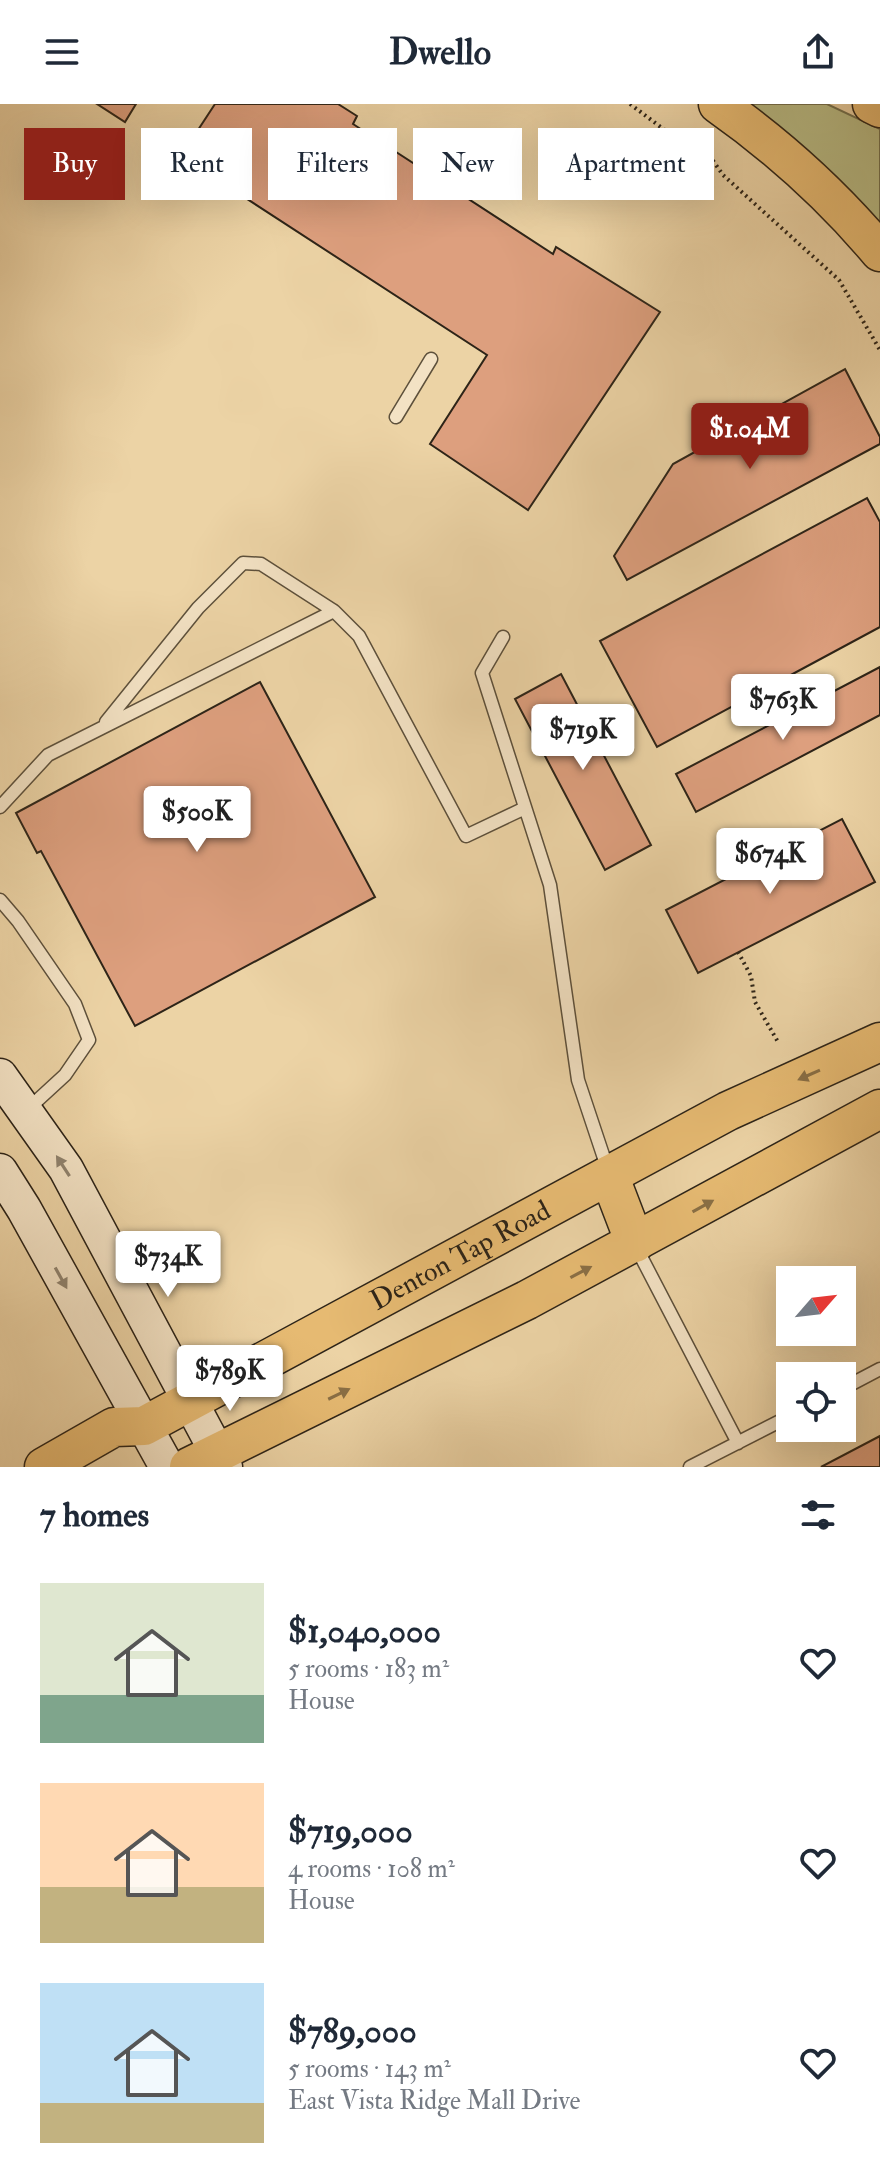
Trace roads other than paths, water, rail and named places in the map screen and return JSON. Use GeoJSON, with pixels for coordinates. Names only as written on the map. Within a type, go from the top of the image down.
{"type":"FeatureCollection","features":[{"type":"Feature","properties":{"kind":"main road"},"geometry":{"type":"LineString","coordinates":[[718,104],[815,180],[880,252]]}},
{"type":"Feature","properties":{"kind":"main road"},"geometry":{"type":"LineString","coordinates":[[872,104],[880,108]]}},
{"type":"Feature","properties":{"kind":"main road","name":"Denton Tap Road"},"geometry":{"type":"LineString","coordinates":[[44,1467],[114,1427],[144,1426],[728,1111],[880,1042]]}},
{"type":"Feature","properties":{"kind":"main road"},"geometry":{"type":"LineString","coordinates":[[0,1076],[66,1169],[190,1401],[211,1463],[635,1243],[880,1109]]}},
{"type":"Feature","properties":{"kind":"main road"},"geometry":{"type":"LineString","coordinates":[[0,1171],[167,1467]]}},
{"type":"Feature","properties":{"kind":"main road"},"geometry":{"type":"LineString","coordinates":[[609,1175],[635,1243]]}},
{"type":"Feature","properties":{"kind":"lane"},"geometry":{"type":"LineString","coordinates":[[396,417],[431,359]]}},
{"type":"Feature","properties":{"kind":"lane"},"geometry":{"type":"LineString","coordinates":[[102,728],[198,608],[243,563],[261,564],[334,611],[359,636],[466,836],[525,808]]}},
{"type":"Feature","properties":{"kind":"lane"},"geometry":{"type":"LineString","coordinates":[[0,807],[48,755],[334,611]]}},
{"type":"Feature","properties":{"kind":"lane"},"geometry":{"type":"LineString","coordinates":[[503,637],[482,673],[550,885],[578,1080],[609,1175]]}},
{"type":"Feature","properties":{"kind":"lane"},"geometry":{"type":"LineString","coordinates":[[0,900],[75,1004],[89,1040],[65,1075],[25,1112]]}},
{"type":"Feature","properties":{"kind":"lane"},"geometry":{"type":"LineString","coordinates":[[635,1243],[738,1443]]}},
{"type":"Feature","properties":{"kind":"lane"},"geometry":{"type":"LineString","coordinates":[[856,1382],[880,1369]]}},
{"type":"Feature","properties":{"kind":"lane"},"geometry":{"type":"LineString","coordinates":[[690,1467],[776,1423]]}}]}
